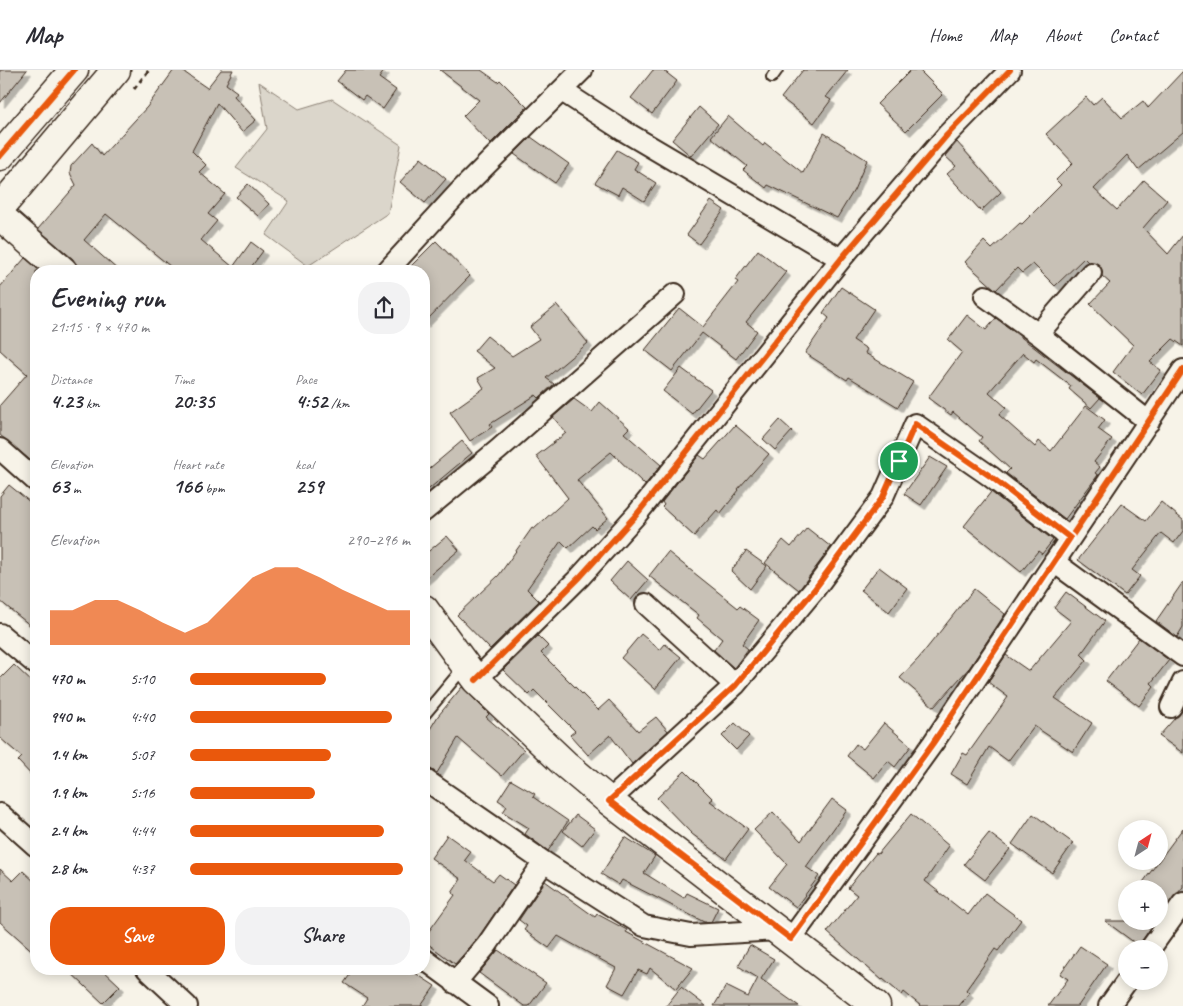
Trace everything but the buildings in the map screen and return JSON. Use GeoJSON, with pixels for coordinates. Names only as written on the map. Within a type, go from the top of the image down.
{"type":"FeatureCollection","features":[{"type":"Feature","properties":{"kind":"main road"},"geometry":{"type":"LineString","coordinates":[[2,150],[74,70]]}},
{"type":"Feature","properties":{"kind":"main road"},"geometry":{"type":"LineString","coordinates":[[0,208],[116,70]]}},
{"type":"Feature","properties":{"kind":"main road"},"geometry":{"type":"LineString","coordinates":[[0,216],[56,265]]}},
{"type":"Feature","properties":{"kind":"main road"},"geometry":{"type":"LineString","coordinates":[[430,617],[471,673],[507,712],[609,801],[876,1006]]}},
{"type":"Feature","properties":{"kind":"street"},"geometry":{"type":"LineString","coordinates":[[392,265],[461,190],[582,70]]}},
{"type":"Feature","properties":{"kind":"street"},"geometry":{"type":"LineString","coordinates":[[471,673],[580,577],[637,514],[841,259],[947,135],[1010,70]]}},
{"type":"Feature","properties":{"kind":"street"},"geometry":{"type":"LineString","coordinates":[[562,90],[624,131],[841,259]]}},
{"type":"Feature","properties":{"kind":"street"},"geometry":{"type":"LineString","coordinates":[[2,150],[31,173]]}},
{"type":"Feature","properties":{"kind":"street"},"geometry":{"type":"LineString","coordinates":[[1038,334],[1091,273]]}},
{"type":"Feature","properties":{"kind":"street"},"geometry":{"type":"LineString","coordinates":[[430,506],[498,450],[675,294]]}},
{"type":"Feature","properties":{"kind":"street"},"geometry":{"type":"LineString","coordinates":[[985,296],[1038,334],[1149,422]]}},
{"type":"Feature","properties":{"kind":"street"},"geometry":{"type":"LineString","coordinates":[[430,783],[544,862],[644,926],[691,935],[785,935],[933,743],[1183,370]]}},
{"type":"Feature","properties":{"kind":"street"},"geometry":{"type":"LineString","coordinates":[[609,801],[735,686],[819,583],[883,497],[915,424],[990,476],[1070,538]]}},
{"type":"Feature","properties":{"kind":"street"},"geometry":{"type":"LineString","coordinates":[[0,449],[30,476]]}},
{"type":"Feature","properties":{"kind":"street"},"geometry":{"type":"LineString","coordinates":[[1054,562],[1183,656]]}},
{"type":"Feature","properties":{"kind":"street"},"geometry":{"type":"LineString","coordinates":[[646,604],[735,686]]}},
{"type":"Feature","properties":{"kind":"street"},"geometry":{"type":"LineString","coordinates":[[0,634],[30,659]]}},
{"type":"Feature","properties":{"kind":"street"},"geometry":{"type":"LineString","coordinates":[[1171,707],[1183,682]]}},
{"type":"Feature","properties":{"kind":"street"},"geometry":{"type":"LineString","coordinates":[[0,814],[30,841]]}},
{"type":"Feature","properties":{"kind":"street"},"geometry":{"type":"LineString","coordinates":[[455,983],[487,945],[544,862]]}},
{"type":"Feature","properties":{"kind":"street"},"geometry":{"type":"LineString","coordinates":[[1156,940],[1183,903]]}},
{"type":"Feature","properties":{"kind":"street"},"geometry":{"type":"LineString","coordinates":[[430,964],[488,1006]]}},
{"type":"Feature","properties":{"kind":"street"},"geometry":{"type":"LineString","coordinates":[[153,975],[187,1006]]}},
{"type":"Feature","properties":{"kind":"street"},"geometry":{"type":"LineString","coordinates":[[1109,1006],[1121,990]]}},
{"type":"Feature","properties":{"kind":"lane"},"geometry":{"type":"LineString","coordinates":[[430,710],[471,673]]}},
{"type":"Feature","properties":{"kind":"shaded area"},"geometry":{"type":"Polygon","coordinates":[[[259,82],[299,109],[332,99],[401,145],[388,213],[310,265],[307,265],[266,235],[289,201],[236,168],[267,129],[259,82]]]}},
{"type":"Feature","properties":{"kind":"cycle path"},"geometry":{"type":"LineString","coordinates":[[0,156],[74,70]]}},
{"type":"Feature","properties":{"kind":"cycle path"},"geometry":{"type":"LineString","coordinates":[[476,680],[580,577],[637,514],[841,259],[947,135],[1010,70]]}},
{"type":"Feature","properties":{"kind":"cycle path"},"geometry":{"type":"LineString","coordinates":[[791,939],[933,743],[1183,370]]}},
{"type":"Feature","properties":{"kind":"route"},"geometry":{"type":"LineString","coordinates":[[915,424],[990,476],[1070,538],[933,743],[791,939],[609,801],[735,686],[851,542],[883,497],[899,461],[915,424]]}}]}
